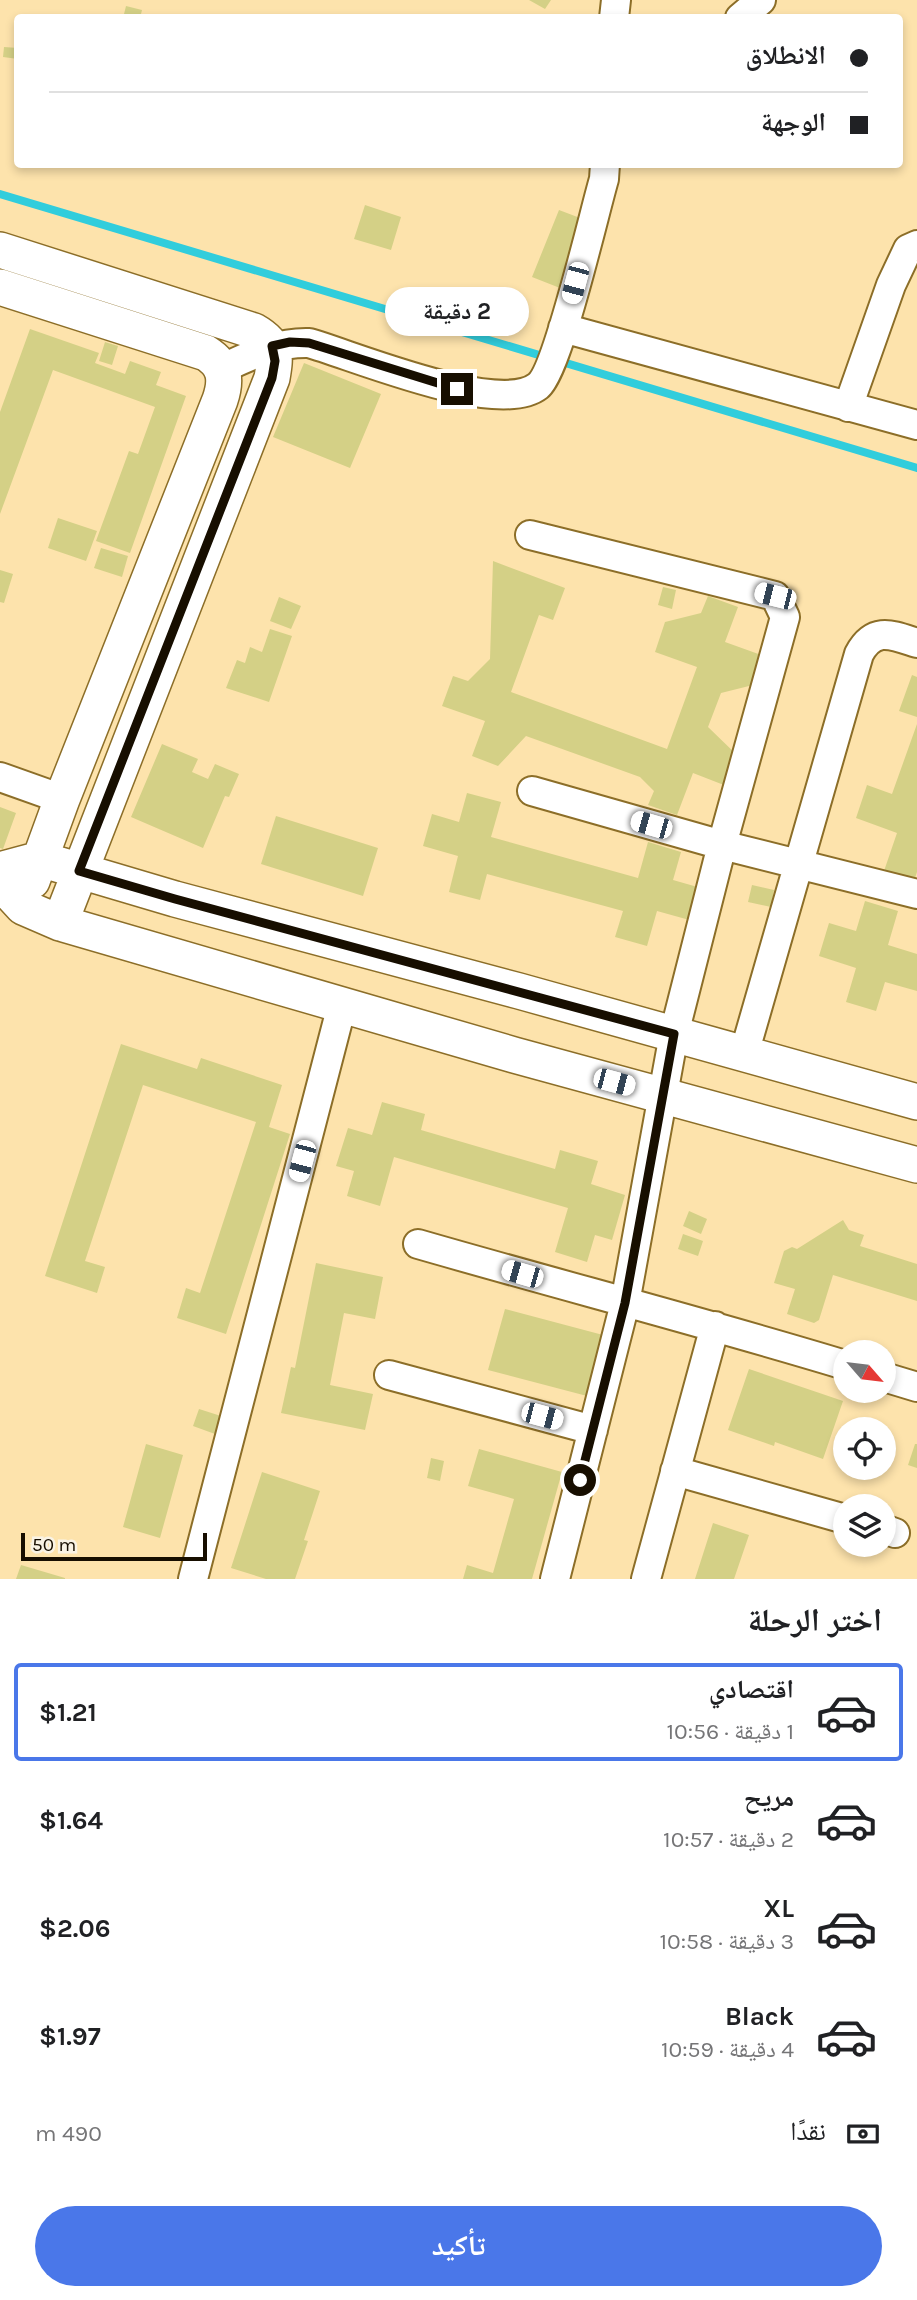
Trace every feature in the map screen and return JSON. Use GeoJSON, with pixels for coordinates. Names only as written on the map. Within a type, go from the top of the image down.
{"type":"FeatureCollection","features":[{"type":"Feature","properties":{"kind":"street"},"geometry":{"type":"LineString","coordinates":[[745,14],[761,0]]}},
{"type":"Feature","properties":{"kind":"street"},"geometry":{"type":"LineString","coordinates":[[221,369],[272,346],[290,342],[309,343],[442,386],[473,392],[512,394],[530,391],[545,379],[556,349],[604,179],[605,168]]}},
{"type":"Feature","properties":{"kind":"street"},"geometry":{"type":"LineString","coordinates":[[848,407],[891,285],[908,249],[917,245]]}},
{"type":"Feature","properties":{"kind":"street"},"geometry":{"type":"LineString","coordinates":[[0,250],[241,326],[266,338],[272,346],[275,361],[272,378],[60,923]]}},
{"type":"Feature","properties":{"kind":"street"},"geometry":{"type":"LineString","coordinates":[[0,286],[206,354],[216,360],[221,369],[224,388],[40,859],[11,895],[60,923],[514,1055],[917,1165]]}},
{"type":"Feature","properties":{"kind":"street"},"geometry":{"type":"LineString","coordinates":[[556,349],[848,407],[917,425]]}},
{"type":"Feature","properties":{"kind":"street"},"geometry":{"type":"LineString","coordinates":[[530,535],[775,596],[786,617],[722,845],[674,1034],[625,1303],[555,1579]]}},
{"type":"Feature","properties":{"kind":"street"},"geometry":{"type":"LineString","coordinates":[[744,1054],[859,654],[865,641],[876,636],[888,634],[917,643]]}},
{"type":"Feature","properties":{"kind":"street"},"geometry":{"type":"LineString","coordinates":[[0,776],[62,799]]}},
{"type":"Feature","properties":{"kind":"street"},"geometry":{"type":"LineString","coordinates":[[532,791],[722,845],[917,894]]}},
{"type":"Feature","properties":{"kind":"street"},"geometry":{"type":"LineString","coordinates":[[0,870],[40,859],[175,899],[917,1102]]}},
{"type":"Feature","properties":{"kind":"street"},"geometry":{"type":"LineString","coordinates":[[193,1579],[342,1005]]}},
{"type":"Feature","properties":{"kind":"street"},"geometry":{"type":"LineString","coordinates":[[418,1244],[833,1361]]}},
{"type":"Feature","properties":{"kind":"street"},"geometry":{"type":"LineString","coordinates":[[646,1579],[715,1326]]}},
{"type":"Feature","properties":{"kind":"street"},"geometry":{"type":"LineString","coordinates":[[389,1375],[593,1430]]}},
{"type":"Feature","properties":{"kind":"street"},"geometry":{"type":"LineString","coordinates":[[896,1381],[917,1387]]}},
{"type":"Feature","properties":{"kind":"street"},"geometry":{"type":"LineString","coordinates":[[675,1471],[833,1516]]}},
{"type":"Feature","properties":{"kind":"building"},"geometry":{"type":"Polygon","coordinates":[[[529,0],[551,0],[545,9],[529,0]]]}},
{"type":"Feature","properties":{"kind":"building"},"geometry":{"type":"Polygon","coordinates":[[[126,6],[142,10],[141,14],[124,14],[126,6]]]}},
{"type":"Feature","properties":{"kind":"building"},"geometry":{"type":"Polygon","coordinates":[[[4,47],[14,48],[14,58],[3,57],[4,47]]]}},
{"type":"Feature","properties":{"kind":"building"},"geometry":{"type":"Polygon","coordinates":[[[365,205],[401,217],[391,250],[354,239],[365,205]]]}},
{"type":"Feature","properties":{"kind":"building"},"geometry":{"type":"Polygon","coordinates":[[[559,210],[588,221],[560,288],[532,277],[559,210]]]}},
{"type":"Feature","properties":{"kind":"building"},"geometry":{"type":"Polygon","coordinates":[[[30,329],[99,353],[95,363],[125,374],[130,361],[161,372],[156,385],[186,396],[130,553],[96,541],[129,451],[138,454],[155,407],[53,370],[0,514],[0,412],[30,329]]]}},
{"type":"Feature","properties":{"kind":"building"},"geometry":{"type":"Polygon","coordinates":[[[105,342],[118,346],[112,365],[99,361],[105,342]]]}},
{"type":"Feature","properties":{"kind":"building"},"geometry":{"type":"Polygon","coordinates":[[[304,363],[381,394],[350,468],[273,437],[304,363]]]}},
{"type":"Feature","properties":{"kind":"building"},"geometry":{"type":"Polygon","coordinates":[[[58,518],[97,531],[86,561],[48,548],[58,518]]]}},
{"type":"Feature","properties":{"kind":"building"},"geometry":{"type":"Polygon","coordinates":[[[101,548],[128,556],[122,577],[94,568],[101,548]]]}},
{"type":"Feature","properties":{"kind":"building"},"geometry":{"type":"Polygon","coordinates":[[[493,561],[565,588],[553,620],[539,615],[511,692],[667,749],[697,667],[655,652],[665,622],[701,613],[708,596],[738,607],[725,642],[767,657],[757,684],[721,693],[708,727],[739,757],[729,787],[693,773],[677,815],[648,805],[654,791],[640,777],[526,736],[498,766],[472,756],[485,721],[442,706],[453,676],[468,681],[490,659],[493,561]]]}},
{"type":"Feature","properties":{"kind":"building"},"geometry":{"type":"Polygon","coordinates":[[[0,570],[13,574],[4,603],[0,602],[0,570]]]}},
{"type":"Feature","properties":{"kind":"building"},"geometry":{"type":"Polygon","coordinates":[[[663,587],[676,590],[672,609],[658,605],[663,587]]]}},
{"type":"Feature","properties":{"kind":"building"},"geometry":{"type":"Polygon","coordinates":[[[279,597],[301,606],[291,629],[270,621],[279,597]]]}},
{"type":"Feature","properties":{"kind":"building"},"geometry":{"type":"Polygon","coordinates":[[[270,629],[292,636],[269,702],[226,688],[237,660],[245,663],[250,647],[262,652],[270,629]]]}},
{"type":"Feature","properties":{"kind":"building"},"geometry":{"type":"Polygon","coordinates":[[[912,675],[917,677],[917,717],[899,711],[912,675]]]}},
{"type":"Feature","properties":{"kind":"building"},"geometry":{"type":"Polygon","coordinates":[[[917,724],[917,872],[914,881],[884,871],[897,833],[856,818],[867,785],[892,794],[917,724]]]}},
{"type":"Feature","properties":{"kind":"building"},"geometry":{"type":"Polygon","coordinates":[[[162,744],[198,759],[192,772],[208,779],[215,764],[239,774],[229,797],[225,796],[203,848],[131,817],[162,744]]]}},
{"type":"Feature","properties":{"kind":"building"},"geometry":{"type":"Polygon","coordinates":[[[467,793],[501,802],[491,837],[638,878],[648,842],[681,852],[673,880],[701,888],[693,921],[657,911],[647,946],[615,937],[623,911],[487,874],[480,900],[449,892],[458,856],[423,846],[432,814],[459,822],[467,793]]]}},
{"type":"Feature","properties":{"kind":"building"},"geometry":{"type":"Polygon","coordinates":[[[0,807],[16,813],[3,849],[0,848],[0,807]]]}},
{"type":"Feature","properties":{"kind":"building"},"geometry":{"type":"Polygon","coordinates":[[[276,816],[378,848],[363,896],[261,864],[276,816]]]}},
{"type":"Feature","properties":{"kind":"building"},"geometry":{"type":"Polygon","coordinates":[[[752,885],[774,890],[771,907],[748,902],[752,885]]]}},
{"type":"Feature","properties":{"kind":"building"},"geometry":{"type":"Polygon","coordinates":[[[865,901],[898,911],[888,945],[917,954],[917,991],[885,982],[876,1011],[846,1002],[856,968],[819,956],[829,923],[856,931],[865,901]]]}},
{"type":"Feature","properties":{"kind":"building"},"geometry":{"type":"Polygon","coordinates":[[[121,1044],[197,1069],[201,1058],[282,1085],[269,1127],[290,1134],[226,1334],[177,1318],[186,1288],[200,1293],[256,1122],[143,1085],[85,1261],[105,1267],[97,1293],[45,1276],[121,1044]]]}},
{"type":"Feature","properties":{"kind":"building"},"geometry":{"type":"Polygon","coordinates":[[[382,1102],[425,1114],[421,1130],[555,1169],[560,1150],[598,1161],[591,1184],[625,1195],[612,1240],[595,1235],[587,1262],[555,1252],[568,1208],[394,1157],[380,1206],[347,1196],[354,1171],[336,1166],[348,1128],[372,1135],[382,1102]]]}},
{"type":"Feature","properties":{"kind":"building"},"geometry":{"type":"Polygon","coordinates":[[[689,1211],[707,1219],[701,1234],[683,1226],[689,1211]]]}},
{"type":"Feature","properties":{"kind":"building"},"geometry":{"type":"Polygon","coordinates":[[[843,1220],[849,1230],[864,1235],[860,1246],[917,1264],[917,1301],[833,1275],[819,1320],[814,1323],[787,1314],[795,1289],[774,1283],[784,1251],[792,1247],[797,1249],[843,1220]]]}},
{"type":"Feature","properties":{"kind":"building"},"geometry":{"type":"Polygon","coordinates":[[[683,1234],[703,1241],[698,1256],[678,1249],[683,1234]]]}},
{"type":"Feature","properties":{"kind":"building"},"geometry":{"type":"Polygon","coordinates":[[[316,1263],[383,1277],[375,1319],[344,1313],[330,1385],[373,1394],[365,1430],[281,1413],[291,1367],[295,1368],[316,1263]]]}},
{"type":"Feature","properties":{"kind":"building"},"geometry":{"type":"Polygon","coordinates":[[[505,1309],[603,1335],[587,1396],[488,1370],[505,1309]]]}},
{"type":"Feature","properties":{"kind":"building"},"geometry":{"type":"Polygon","coordinates":[[[749,1369],[833,1398],[833,1404],[842,1404],[837,1417],[833,1417],[833,1430],[823,1459],[775,1442],[774,1446],[728,1430],[749,1369]]]}},
{"type":"Feature","properties":{"kind":"building"},"geometry":{"type":"Polygon","coordinates":[[[199,1409],[221,1416],[215,1434],[193,1426],[199,1409]]]}},
{"type":"Feature","properties":{"kind":"building"},"geometry":{"type":"Polygon","coordinates":[[[146,1444],[183,1455],[160,1538],[123,1527],[146,1444]]]}},
{"type":"Feature","properties":{"kind":"building"},"geometry":{"type":"Polygon","coordinates":[[[917,1444],[917,1468],[908,1465],[917,1444]]]}},
{"type":"Feature","properties":{"kind":"building"},"geometry":{"type":"Polygon","coordinates":[[[479,1449],[562,1472],[532,1579],[463,1579],[467,1565],[493,1573],[514,1499],[468,1486],[479,1449]]]}},
{"type":"Feature","properties":{"kind":"building"},"geometry":{"type":"Polygon","coordinates":[[[431,1458],[444,1461],[440,1481],[427,1478],[431,1458]]]}},
{"type":"Feature","properties":{"kind":"building"},"geometry":{"type":"Polygon","coordinates":[[[262,1472],[320,1491],[304,1540],[308,1541],[295,1579],[266,1579],[231,1568],[262,1472]]]}},
{"type":"Feature","properties":{"kind":"building"},"geometry":{"type":"Polygon","coordinates":[[[713,1523],[749,1535],[734,1579],[695,1579],[713,1523]]]}},
{"type":"Feature","properties":{"kind":"building"},"geometry":{"type":"Polygon","coordinates":[[[21,1565],[65,1578],[65,1579],[16,1579],[21,1565]]]}},
{"type":"Feature","properties":{"kind":"waterway"},"geometry":{"type":"LineString","coordinates":[[0,194],[917,468]]}},
{"type":"Feature","properties":{"kind":"route"},"geometry":{"type":"LineString","coordinates":[[457,389],[309,343],[290,342],[272,346],[275,361],[272,378],[79,871],[674,1034],[625,1303],[580,1480]]}}]}
